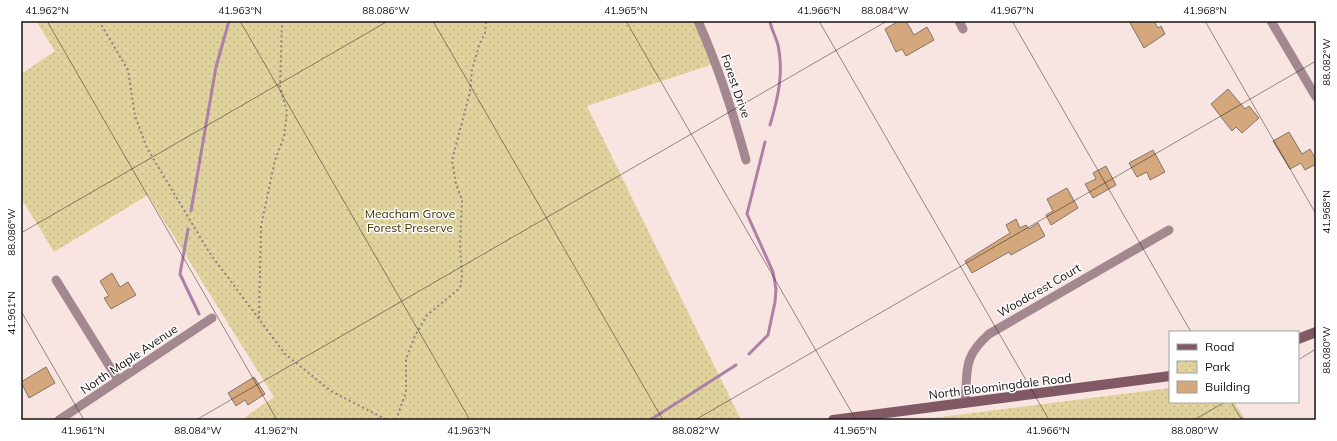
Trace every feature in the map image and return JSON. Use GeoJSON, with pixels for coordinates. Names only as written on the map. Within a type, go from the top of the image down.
{"type":"FeatureCollection","features":[{"type":"Feature","properties":{"kind":"main road"},"geometry":{"type":"LineString","coordinates":[[1299,339],[1316,332]]}},
{"type":"Feature","properties":{"kind":"main road","name":"North Bloomingdale Road"},"geometry":{"type":"LineString","coordinates":[[833,420],[1169,376]]}},
{"type":"Feature","properties":{"kind":"street","name":"Forest Drive"},"geometry":{"type":"LineString","coordinates":[[698,21],[721,78],[746,160]]}},
{"type":"Feature","properties":{"kind":"street"},"geometry":{"type":"LineString","coordinates":[[1271,21],[1316,97]]}},
{"type":"Feature","properties":{"kind":"street","name":"Woodcrest Court"},"geometry":{"type":"LineString","coordinates":[[966,403],[968,360],[977,345],[989,334],[1169,230]]}},
{"type":"Feature","properties":{"kind":"street"},"geometry":{"type":"LineString","coordinates":[[56,280],[118,380]]}},
{"type":"Feature","properties":{"kind":"street","name":"North Maple Avenue"},"geometry":{"type":"LineString","coordinates":[[59,420],[212,318]]}},
{"type":"Feature","properties":{"kind":"path"},"geometry":{"type":"LineString","coordinates":[[99,21],[128,70],[135,116],[146,148],[209,252],[285,354],[331,391],[387,420]]}},
{"type":"Feature","properties":{"kind":"path"},"geometry":{"type":"LineString","coordinates":[[259,319],[261,226],[276,160],[284,137],[287,112],[280,86],[282,21]]}},
{"type":"Feature","properties":{"kind":"path"},"geometry":{"type":"LineString","coordinates":[[396,420],[406,392],[406,359],[415,336],[427,315],[460,288],[462,276],[460,245],[462,200],[456,184],[452,160],[470,92],[472,70],[479,45],[485,33],[486,21]]}},
{"type":"Feature","properties":{"kind":"green space","name":"Meacham Grove Forest Preserve"},"geometry":{"type":"Polygon","coordinates":[[[36,21],[697,21],[716,63],[587,106],[741,420],[241,420],[274,397],[148,195],[54,252],[21,198],[21,74],[55,51],[36,21]]]}},
{"type":"Feature","properties":{"kind":"green space"},"geometry":{"type":"Polygon","coordinates":[[[1169,388],[1169,403],[1235,403],[1246,420],[916,420],[1169,388]]]}},
{"type":"Feature","properties":{"kind":"building"},"geometry":{"type":"Polygon","coordinates":[[[899,21],[906,21],[914,35],[927,27],[934,40],[906,56],[902,49],[896,52],[885,29],[899,21]]]}},
{"type":"Feature","properties":{"kind":"building"},"geometry":{"type":"Polygon","coordinates":[[[1129,21],[1154,21],[1158,28],[1161,26],[1165,34],[1144,48],[1129,21]]]}},
{"type":"Feature","properties":{"kind":"building"},"geometry":{"type":"Polygon","coordinates":[[[1228,89],[1245,109],[1249,106],[1259,118],[1242,133],[1236,127],[1232,131],[1211,104],[1228,89]]]}},
{"type":"Feature","properties":{"kind":"building"},"geometry":{"type":"Polygon","coordinates":[[[1289,132],[1302,154],[1310,149],[1316,160],[1316,164],[1305,170],[1301,163],[1290,169],[1273,141],[1289,132]]]}},
{"type":"Feature","properties":{"kind":"building"},"geometry":{"type":"Polygon","coordinates":[[[1153,150],[1165,172],[1150,180],[1147,172],[1137,177],[1129,163],[1153,150]]]}},
{"type":"Feature","properties":{"kind":"building"},"geometry":{"type":"Polygon","coordinates":[[[1106,166],[1116,185],[1093,198],[1085,184],[1096,179],[1093,173],[1106,166]]]}},
{"type":"Feature","properties":{"kind":"building"},"geometry":{"type":"Polygon","coordinates":[[[1067,188],[1078,208],[1051,225],[1046,215],[1053,211],[1047,199],[1067,188]]]}},
{"type":"Feature","properties":{"kind":"building"},"geometry":{"type":"Polygon","coordinates":[[[1016,219],[1020,228],[1026,225],[1029,229],[1038,223],[1045,236],[1011,255],[1009,252],[972,273],[965,261],[1010,233],[1006,225],[1016,219]]]}},
{"type":"Feature","properties":{"kind":"building"},"geometry":{"type":"Polygon","coordinates":[[[112,273],[120,287],[128,282],[136,295],[111,309],[104,298],[109,296],[100,281],[112,273]]]}},
{"type":"Feature","properties":{"kind":"building"},"geometry":{"type":"Polygon","coordinates":[[[46,367],[55,383],[29,398],[21,382],[46,367]]]}},
{"type":"Feature","properties":{"kind":"building"},"geometry":{"type":"Polygon","coordinates":[[[254,377],[265,394],[248,405],[245,400],[236,406],[228,393],[254,377]]]}},
{"type":"Feature","properties":{"kind":"waterway"},"geometry":{"type":"LineString","coordinates":[[191,211],[216,67],[229,21]]}},
{"type":"Feature","properties":{"kind":"waterway"},"geometry":{"type":"LineString","coordinates":[[770,21],[780,55],[778,95],[770,125]]}},
{"type":"Feature","properties":{"kind":"waterway"},"geometry":{"type":"LineString","coordinates":[[749,354],[768,335],[775,302],[776,289],[773,272],[747,214],[765,142]]}},
{"type":"Feature","properties":{"kind":"waterway"},"geometry":{"type":"LineString","coordinates":[[188,229],[180,274],[199,314]]}},
{"type":"Feature","properties":{"kind":"waterway"},"geometry":{"type":"LineString","coordinates":[[650,420],[736,365]]}}]}
